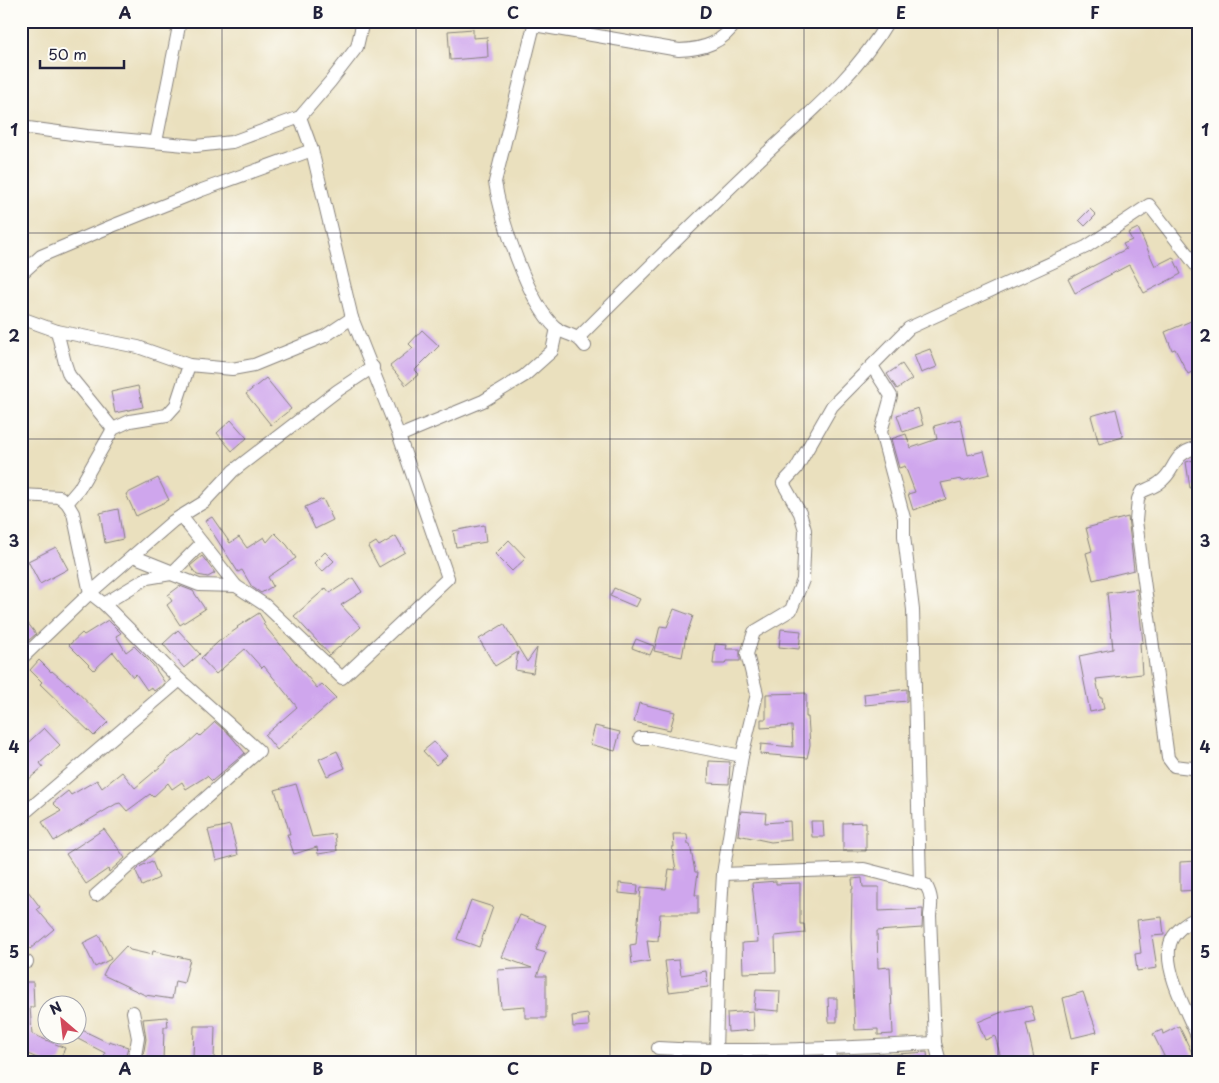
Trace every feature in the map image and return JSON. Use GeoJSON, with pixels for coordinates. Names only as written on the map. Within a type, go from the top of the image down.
{"type":"FeatureCollection","features":[{"type":"Feature","properties":{"kind":"street"},"geometry":{"type":"LineString","coordinates":[[156,142],[180,21]]}},
{"type":"Feature","properties":{"kind":"street"},"geometry":{"type":"LineString","coordinates":[[21,127],[87,136],[196,146],[232,142],[300,117],[357,47],[364,21]]}},
{"type":"Feature","properties":{"kind":"street"},"geometry":{"type":"LineString","coordinates":[[737,21],[726,35],[713,43],[696,49],[679,50],[534,23],[495,182],[498,202],[524,277],[540,307],[557,328],[582,342],[723,195],[856,66],[876,42],[888,21]]}},
{"type":"Feature","properties":{"kind":"street"},"geometry":{"type":"LineString","coordinates":[[181,516],[236,586],[265,605],[342,678],[448,578],[399,436],[352,318],[312,150],[300,117]]}},
{"type":"Feature","properties":{"kind":"street"},"geometry":{"type":"LineString","coordinates":[[21,274],[41,256],[202,190],[312,150]]}},
{"type":"Feature","properties":{"kind":"street"},"geometry":{"type":"LineString","coordinates":[[716,1051],[723,874],[742,756],[757,694],[747,654],[754,632],[791,610],[803,580],[805,530],[800,512],[783,483],[796,469],[832,406],[909,328],[1086,247],[1149,205],[1198,268]]}},
{"type":"Feature","properties":{"kind":"street"},"geometry":{"type":"LineString","coordinates":[[21,318],[58,331],[138,347],[190,365],[232,369],[254,365],[325,336],[352,318]]}},
{"type":"Feature","properties":{"kind":"street"},"geometry":{"type":"LineString","coordinates":[[399,436],[483,400],[524,376],[552,350],[557,328]]}},
{"type":"Feature","properties":{"kind":"street"},"geometry":{"type":"LineString","coordinates":[[58,331],[64,363],[69,375],[113,429]]}},
{"type":"Feature","properties":{"kind":"street"},"geometry":{"type":"LineString","coordinates":[[67,503],[79,489],[113,429],[130,421],[166,415],[176,405],[190,365]]}},
{"type":"Feature","properties":{"kind":"street"},"geometry":{"type":"LineString","coordinates":[[872,366],[891,396],[881,432],[904,518],[904,536],[913,610],[920,883]]}},
{"type":"Feature","properties":{"kind":"street"},"geometry":{"type":"LineString","coordinates":[[21,659],[90,592],[181,516],[204,502],[233,471],[337,391],[373,367]]}},
{"type":"Feature","properties":{"kind":"street"},"geometry":{"type":"LineString","coordinates":[[1198,447],[1185,450],[1175,460],[1168,474],[1159,483],[1141,492],[1138,499],[1136,521],[1168,758],[1174,766],[1191,768],[1198,766]]}},
{"type":"Feature","properties":{"kind":"street"},"geometry":{"type":"LineString","coordinates":[[21,495],[60,497],[67,503],[73,513],[90,592],[180,680],[259,751],[96,895]]}},
{"type":"Feature","properties":{"kind":"street"},"geometry":{"type":"LineString","coordinates":[[104,604],[148,578],[172,573],[202,543]]}},
{"type":"Feature","properties":{"kind":"street"},"geometry":{"type":"LineString","coordinates":[[133,556],[199,586],[236,586]]}},
{"type":"Feature","properties":{"kind":"street"},"geometry":{"type":"LineString","coordinates":[[21,816],[180,680]]}},
{"type":"Feature","properties":{"kind":"street"},"geometry":{"type":"LineString","coordinates":[[640,738],[651,738],[742,756]]}},
{"type":"Feature","properties":{"kind":"street"},"geometry":{"type":"LineString","coordinates":[[723,874],[864,869],[926,885],[932,903],[930,915],[935,1043],[940,1062]]}},
{"type":"Feature","properties":{"kind":"street"},"geometry":{"type":"LineString","coordinates":[[1198,917],[1175,934],[1170,945],[1170,960],[1174,982],[1198,1038]]}},
{"type":"Feature","properties":{"kind":"street"},"geometry":{"type":"LineString","coordinates":[[133,1012],[138,1038],[134,1062]]}},
{"type":"Feature","properties":{"kind":"street"},"geometry":{"type":"LineString","coordinates":[[658,1048],[829,1055],[935,1043]]}},
{"type":"Feature","properties":{"kind":"building"},"geometry":{"type":"Polygon","coordinates":[[[473,29],[473,38],[487,37],[488,57],[450,60],[448,31],[473,29]]]}},
{"type":"Feature","properties":{"kind":"building"},"geometry":{"type":"Polygon","coordinates":[[[1090,209],[1096,215],[1085,226],[1079,220],[1090,209]]]}},
{"type":"Feature","properties":{"kind":"building"},"geometry":{"type":"Polygon","coordinates":[[[1138,228],[1155,266],[1173,257],[1181,274],[1144,293],[1129,265],[1075,293],[1068,279],[1126,249],[1123,244],[1132,240],[1128,233],[1138,228]]]}},
{"type":"Feature","properties":{"kind":"building"},"geometry":{"type":"Polygon","coordinates":[[[1198,318],[1198,369],[1188,374],[1175,349],[1172,350],[1165,332],[1198,318]]]}},
{"type":"Feature","properties":{"kind":"building"},"geometry":{"type":"Polygon","coordinates":[[[422,330],[439,346],[415,370],[419,374],[406,385],[390,366],[413,348],[409,344],[422,330]]]}},
{"type":"Feature","properties":{"kind":"building"},"geometry":{"type":"Polygon","coordinates":[[[930,349],[937,367],[921,373],[914,355],[930,349]]]}},
{"type":"Feature","properties":{"kind":"building"},"geometry":{"type":"Polygon","coordinates":[[[902,364],[912,379],[897,389],[887,374],[902,364]]]}},
{"type":"Feature","properties":{"kind":"building"},"geometry":{"type":"Polygon","coordinates":[[[266,378],[291,409],[271,425],[246,394],[266,378]]]}},
{"type":"Feature","properties":{"kind":"building"},"geometry":{"type":"Polygon","coordinates":[[[138,386],[143,407],[115,413],[111,392],[138,386]]]}},
{"type":"Feature","properties":{"kind":"building"},"geometry":{"type":"Polygon","coordinates":[[[918,408],[923,425],[903,432],[897,415],[918,408]]]}},
{"type":"Feature","properties":{"kind":"building"},"geometry":{"type":"Polygon","coordinates":[[[1116,409],[1123,437],[1099,444],[1091,416],[1116,409]]]}},
{"type":"Feature","properties":{"kind":"building"},"geometry":{"type":"Polygon","coordinates":[[[960,419],[968,455],[984,451],[990,474],[962,481],[961,479],[941,483],[946,499],[913,510],[908,494],[915,492],[905,466],[899,468],[891,439],[906,434],[911,448],[937,439],[934,426],[960,419]]]}},
{"type":"Feature","properties":{"kind":"building"},"geometry":{"type":"Polygon","coordinates":[[[231,420],[247,438],[232,451],[217,433],[231,420]]]}},
{"type":"Feature","properties":{"kind":"building"},"geometry":{"type":"Polygon","coordinates":[[[1198,459],[1198,487],[1190,488],[1186,462],[1198,459]]]}},
{"type":"Feature","properties":{"kind":"building"},"geometry":{"type":"Polygon","coordinates":[[[158,478],[169,500],[136,516],[126,494],[158,478]]]}},
{"type":"Feature","properties":{"kind":"building"},"geometry":{"type":"Polygon","coordinates":[[[323,499],[333,520],[315,529],[305,507],[323,499]]]}},
{"type":"Feature","properties":{"kind":"building"},"geometry":{"type":"Polygon","coordinates":[[[118,509],[123,539],[105,543],[100,513],[118,509]]]}},
{"type":"Feature","properties":{"kind":"building"},"geometry":{"type":"Polygon","coordinates":[[[212,517],[230,543],[239,537],[247,548],[264,537],[267,542],[275,533],[296,558],[268,577],[273,586],[261,593],[252,587],[242,570],[238,572],[205,521],[212,517]]]}},
{"type":"Feature","properties":{"kind":"building"},"geometry":{"type":"Polygon","coordinates":[[[1128,517],[1134,570],[1093,580],[1086,553],[1092,551],[1086,528],[1128,517]]]}},
{"type":"Feature","properties":{"kind":"building"},"geometry":{"type":"Polygon","coordinates":[[[484,525],[486,542],[456,547],[453,531],[484,525]]]}},
{"type":"Feature","properties":{"kind":"building"},"geometry":{"type":"Polygon","coordinates":[[[396,536],[405,552],[379,567],[368,547],[376,542],[379,546],[396,536]]]}},
{"type":"Feature","properties":{"kind":"building"},"geometry":{"type":"Polygon","coordinates":[[[509,540],[526,558],[512,571],[495,554],[509,540]]]}},
{"type":"Feature","properties":{"kind":"building"},"geometry":{"type":"Polygon","coordinates":[[[56,547],[68,569],[40,584],[28,561],[56,547]]]}},
{"type":"Feature","properties":{"kind":"building"},"geometry":{"type":"Polygon","coordinates":[[[325,552],[334,561],[322,572],[314,563],[325,552]]]}},
{"type":"Feature","properties":{"kind":"building"},"geometry":{"type":"Polygon","coordinates":[[[202,556],[215,573],[208,577],[197,575],[190,566],[202,556]]]}},
{"type":"Feature","properties":{"kind":"building"},"geometry":{"type":"Polygon","coordinates":[[[353,578],[362,592],[341,605],[361,627],[330,655],[294,616],[326,588],[330,593],[353,578]]]}},
{"type":"Feature","properties":{"kind":"building"},"geometry":{"type":"Polygon","coordinates":[[[180,586],[193,591],[205,609],[180,625],[167,605],[172,601],[168,595],[180,586]]]}},
{"type":"Feature","properties":{"kind":"building"},"geometry":{"type":"Polygon","coordinates":[[[614,588],[640,599],[636,607],[610,596],[614,588]]]}},
{"type":"Feature","properties":{"kind":"building"},"geometry":{"type":"Polygon","coordinates":[[[1137,589],[1143,642],[1140,643],[1142,674],[1096,679],[1104,709],[1090,712],[1079,656],[1113,649],[1107,593],[1137,589]]]}},
{"type":"Feature","properties":{"kind":"building"},"geometry":{"type":"Polygon","coordinates":[[[674,609],[693,616],[686,636],[682,657],[654,651],[660,626],[667,627],[674,609]]]}},
{"type":"Feature","properties":{"kind":"building"},"geometry":{"type":"Polygon","coordinates":[[[259,613],[265,623],[263,624],[317,688],[322,684],[336,698],[277,750],[265,735],[297,707],[264,666],[262,668],[245,649],[216,674],[201,658],[237,627],[259,613]]]}},
{"type":"Feature","properties":{"kind":"building"},"geometry":{"type":"Polygon","coordinates":[[[108,620],[121,633],[116,636],[126,652],[134,646],[153,665],[165,683],[154,691],[151,687],[147,690],[136,674],[133,677],[113,652],[94,670],[69,645],[82,633],[84,635],[108,620]]]}},
{"type":"Feature","properties":{"kind":"building"},"geometry":{"type":"Polygon","coordinates":[[[27,622],[36,634],[21,647],[21,626],[27,622]]]}},
{"type":"Feature","properties":{"kind":"building"},"geometry":{"type":"Polygon","coordinates":[[[504,624],[527,662],[537,648],[533,673],[515,670],[518,652],[495,666],[479,639],[504,624]]]}},
{"type":"Feature","properties":{"kind":"building"},"geometry":{"type":"Polygon","coordinates":[[[781,629],[801,631],[799,649],[779,647],[781,629]]]}},
{"type":"Feature","properties":{"kind":"building"},"geometry":{"type":"Polygon","coordinates":[[[178,630],[200,654],[184,668],[163,644],[178,630]]]}},
{"type":"Feature","properties":{"kind":"building"},"geometry":{"type":"Polygon","coordinates":[[[636,639],[654,646],[650,655],[632,648],[636,639]]]}},
{"type":"Feature","properties":{"kind":"building"},"geometry":{"type":"Polygon","coordinates":[[[715,644],[727,645],[726,649],[740,649],[740,661],[726,661],[725,664],[713,664],[715,644]]]}},
{"type":"Feature","properties":{"kind":"building"},"geometry":{"type":"Polygon","coordinates":[[[39,660],[51,672],[68,683],[108,722],[94,736],[40,684],[42,682],[30,670],[39,660]]]}},
{"type":"Feature","properties":{"kind":"building"},"geometry":{"type":"Polygon","coordinates":[[[907,689],[907,701],[865,705],[864,694],[907,689]]]}},
{"type":"Feature","properties":{"kind":"building"},"geometry":{"type":"Polygon","coordinates":[[[806,693],[806,717],[808,717],[810,745],[807,758],[760,754],[761,744],[793,747],[792,726],[761,728],[761,719],[766,719],[766,694],[806,693]]]}},
{"type":"Feature","properties":{"kind":"building"},"geometry":{"type":"Polygon","coordinates":[[[639,703],[675,712],[670,730],[634,722],[639,703]]]}},
{"type":"Feature","properties":{"kind":"building"},"geometry":{"type":"Polygon","coordinates":[[[215,722],[230,735],[245,753],[212,781],[207,776],[186,789],[182,782],[172,789],[168,783],[153,797],[150,794],[127,811],[120,803],[116,804],[54,841],[42,822],[61,811],[53,803],[68,791],[71,795],[97,780],[102,788],[122,772],[135,788],[167,761],[166,759],[198,734],[200,736],[215,722]]]}},
{"type":"Feature","properties":{"kind":"building"},"geometry":{"type":"Polygon","coordinates":[[[595,726],[620,732],[615,751],[590,744],[595,726]]]}},
{"type":"Feature","properties":{"kind":"building"},"geometry":{"type":"Polygon","coordinates":[[[44,728],[60,745],[40,763],[43,767],[21,786],[21,749],[44,728]]]}},
{"type":"Feature","properties":{"kind":"building"},"geometry":{"type":"Polygon","coordinates":[[[434,742],[447,756],[436,765],[423,751],[434,742]]]}},
{"type":"Feature","properties":{"kind":"building"},"geometry":{"type":"Polygon","coordinates":[[[337,751],[345,768],[327,776],[319,759],[337,751]]]}},
{"type":"Feature","properties":{"kind":"building"},"geometry":{"type":"Polygon","coordinates":[[[709,761],[730,762],[729,784],[708,783],[709,761]]]}},
{"type":"Feature","properties":{"kind":"building"},"geometry":{"type":"Polygon","coordinates":[[[296,784],[312,837],[335,834],[337,851],[318,854],[317,847],[294,854],[287,834],[290,834],[282,807],[275,790],[296,784]]]}},
{"type":"Feature","properties":{"kind":"building"},"geometry":{"type":"Polygon","coordinates":[[[741,811],[766,813],[765,823],[790,821],[791,840],[771,842],[738,835],[741,811]]]}},
{"type":"Feature","properties":{"kind":"building"},"geometry":{"type":"Polygon","coordinates":[[[811,821],[823,821],[824,837],[812,837],[811,821]]]}},
{"type":"Feature","properties":{"kind":"building"},"geometry":{"type":"Polygon","coordinates":[[[866,822],[866,851],[843,851],[843,823],[866,822]]]}},
{"type":"Feature","properties":{"kind":"building"},"geometry":{"type":"Polygon","coordinates":[[[230,825],[238,855],[216,861],[208,830],[230,825]]]}},
{"type":"Feature","properties":{"kind":"building"},"geometry":{"type":"Polygon","coordinates":[[[104,829],[125,858],[109,872],[108,869],[86,884],[66,854],[104,829]]]}},
{"type":"Feature","properties":{"kind":"building"},"geometry":{"type":"Polygon","coordinates":[[[673,834],[687,834],[695,872],[698,872],[695,895],[698,895],[698,914],[660,914],[658,941],[647,940],[650,961],[632,964],[630,945],[636,944],[641,887],[666,889],[669,869],[676,870],[672,847],[674,847],[673,834]]]}},
{"type":"Feature","properties":{"kind":"building"},"geometry":{"type":"Polygon","coordinates":[[[152,861],[159,878],[142,886],[136,871],[141,866],[152,861]]]}},
{"type":"Feature","properties":{"kind":"building"},"geometry":{"type":"Polygon","coordinates":[[[1198,861],[1198,890],[1180,891],[1180,862],[1198,861]]]}},
{"type":"Feature","properties":{"kind":"building"},"geometry":{"type":"Polygon","coordinates":[[[862,878],[863,887],[879,887],[879,911],[923,909],[922,928],[877,931],[878,968],[890,967],[893,1034],[878,1035],[878,1029],[855,1030],[851,937],[852,879],[862,878]]]}},
{"type":"Feature","properties":{"kind":"building"},"geometry":{"type":"Polygon","coordinates":[[[776,881],[776,884],[800,883],[800,924],[804,924],[805,933],[775,936],[776,972],[743,973],[742,943],[758,942],[752,883],[776,881]]]}},
{"type":"Feature","properties":{"kind":"building"},"geometry":{"type":"Polygon","coordinates":[[[619,883],[638,885],[637,895],[619,893],[619,883]]]}},
{"type":"Feature","properties":{"kind":"building"},"geometry":{"type":"Polygon","coordinates":[[[28,891],[40,907],[37,909],[54,929],[30,949],[21,939],[21,896],[28,891]]]}},
{"type":"Feature","properties":{"kind":"building"},"geometry":{"type":"Polygon","coordinates":[[[471,900],[493,907],[479,947],[457,939],[471,900]]]}},
{"type":"Feature","properties":{"kind":"building"},"geometry":{"type":"Polygon","coordinates":[[[520,915],[546,925],[536,950],[546,953],[537,976],[546,976],[546,1018],[525,1018],[525,1006],[501,1008],[498,970],[532,968],[502,957],[520,915]]]}},
{"type":"Feature","properties":{"kind":"building"},"geometry":{"type":"Polygon","coordinates":[[[1162,917],[1164,935],[1152,936],[1157,968],[1137,971],[1135,954],[1141,953],[1137,920],[1162,917]]]}},
{"type":"Feature","properties":{"kind":"building"},"geometry":{"type":"Polygon","coordinates":[[[99,935],[111,959],[95,967],[83,943],[99,935]]]}},
{"type":"Feature","properties":{"kind":"building"},"geometry":{"type":"Polygon","coordinates":[[[126,946],[130,950],[152,955],[153,951],[190,959],[184,983],[175,981],[172,999],[145,995],[103,975],[108,965],[126,946]]]}},
{"type":"Feature","properties":{"kind":"building"},"geometry":{"type":"Polygon","coordinates":[[[679,960],[681,975],[706,971],[708,987],[669,992],[665,961],[679,960]]]}},
{"type":"Feature","properties":{"kind":"building"},"geometry":{"type":"Polygon","coordinates":[[[21,982],[33,982],[34,1007],[30,1007],[32,1034],[38,1037],[38,1046],[60,1046],[65,1048],[59,1062],[46,1062],[21,1051],[21,982]]]}},
{"type":"Feature","properties":{"kind":"building"},"geometry":{"type":"Polygon","coordinates":[[[756,990],[780,991],[779,1011],[754,1009],[756,990]]]}},
{"type":"Feature","properties":{"kind":"building"},"geometry":{"type":"Polygon","coordinates":[[[1083,992],[1097,1032],[1072,1038],[1063,998],[1083,992]]]}},
{"type":"Feature","properties":{"kind":"building"},"geometry":{"type":"Polygon","coordinates":[[[828,998],[837,998],[837,1022],[829,1022],[828,998]]]}},
{"type":"Feature","properties":{"kind":"building"},"geometry":{"type":"Polygon","coordinates":[[[1031,1006],[1035,1021],[1026,1023],[1035,1062],[1002,1062],[995,1036],[985,1040],[978,1022],[1002,1012],[1031,1006]]]}},
{"type":"Feature","properties":{"kind":"building"},"geometry":{"type":"Polygon","coordinates":[[[753,1011],[754,1030],[728,1032],[727,1013],[753,1011]]]}},
{"type":"Feature","properties":{"kind":"building"},"geometry":{"type":"Polygon","coordinates":[[[588,1014],[589,1026],[573,1027],[572,1016],[588,1014]]]}},
{"type":"Feature","properties":{"kind":"building"},"geometry":{"type":"Polygon","coordinates":[[[167,1017],[168,1027],[164,1027],[163,1062],[142,1062],[146,1039],[143,1019],[167,1017]]]}},
{"type":"Feature","properties":{"kind":"building"},"geometry":{"type":"Polygon","coordinates":[[[194,1026],[215,1026],[214,1059],[193,1058],[194,1026]]]}},
{"type":"Feature","properties":{"kind":"building"},"geometry":{"type":"Polygon","coordinates":[[[1179,1026],[1193,1055],[1178,1062],[1167,1062],[1153,1034],[1162,1030],[1163,1034],[1179,1026]]]}},
{"type":"Feature","properties":{"kind":"building"},"geometry":{"type":"Polygon","coordinates":[[[88,1033],[109,1043],[109,1041],[128,1047],[124,1062],[103,1060],[105,1053],[88,1044],[88,1033]]]}},
{"type":"Feature","properties":{"kind":"building"},"geometry":{"type":"Polygon","coordinates":[[[927,1052],[928,1062],[839,1062],[838,1056],[883,1055],[927,1052]]]}}]}
